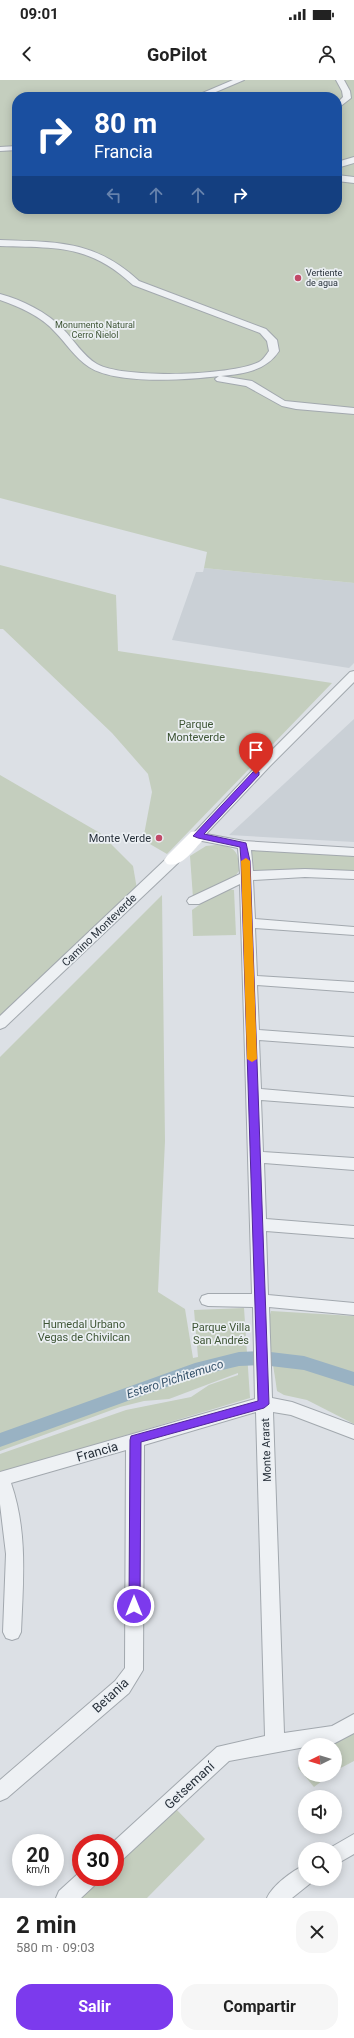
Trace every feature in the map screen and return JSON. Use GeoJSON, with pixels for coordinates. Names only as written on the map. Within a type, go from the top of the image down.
{"type":"FeatureCollection","features":[{"type":"Feature","properties":{"kind":"street"},"geometry":{"type":"LineString","coordinates":[[210,92],[240,80]]}},
{"type":"Feature","properties":{"kind":"street"},"geometry":{"type":"LineString","coordinates":[[340,80],[346,91],[347,98],[342,102]]}},
{"type":"Feature","properties":{"kind":"street"},"geometry":{"type":"LineString","coordinates":[[0,149],[12,148]]}},
{"type":"Feature","properties":{"kind":"street"},"geometry":{"type":"LineString","coordinates":[[342,164],[354,160]]}},
{"type":"Feature","properties":{"kind":"street"},"geometry":{"type":"LineString","coordinates":[[342,179],[354,180]]}},
{"type":"Feature","properties":{"kind":"street"},"geometry":{"type":"LineString","coordinates":[[0,243],[61,246],[79,249],[93,254],[124,272],[136,283],[248,324],[263,331],[272,340],[274,351],[263,364],[239,371],[177,376],[133,376],[102,369],[84,359],[50,321],[0,297]]}},
{"type":"Feature","properties":{"kind":"street"},"geometry":{"type":"LineString","coordinates":[[177,376],[249,383],[282,403],[296,406],[354,411]]}},
{"type":"Feature","properties":{"kind":"street"},"geometry":{"type":"LineString","coordinates":[[198,836],[266,763],[354,675]]}},
{"type":"Feature","properties":{"kind":"street"},"geometry":{"type":"LineString","coordinates":[[198,836],[244,845],[354,852]]}},
{"type":"Feature","properties":{"kind":"street","name":"Camino Monteverde"},"geometry":{"type":"LineString","coordinates":[[0,1024],[198,836]]}},
{"type":"Feature","properties":{"kind":"street","name":"Monte Ararat"},"geometry":{"type":"LineString","coordinates":[[244,845],[254,1094],[261,1351],[275,1743]]}},
{"type":"Feature","properties":{"kind":"street"},"geometry":{"type":"LineString","coordinates":[[194,901],[246,876],[305,873],[354,875]]}},
{"type":"Feature","properties":{"kind":"street"},"geometry":{"type":"LineString","coordinates":[[248,923],[354,931]]}},
{"type":"Feature","properties":{"kind":"street"},"geometry":{"type":"LineString","coordinates":[[249,980],[354,987]]}},
{"type":"Feature","properties":{"kind":"street"},"geometry":{"type":"LineString","coordinates":[[251,1034],[354,1042]]}},
{"type":"Feature","properties":{"kind":"street"},"geometry":{"type":"LineString","coordinates":[[254,1094],[354,1102]]}},
{"type":"Feature","properties":{"kind":"street"},"geometry":{"type":"LineString","coordinates":[[255,1157],[354,1164]]}},
{"type":"Feature","properties":{"kind":"street"},"geometry":{"type":"LineString","coordinates":[[257,1224],[354,1232]]}},
{"type":"Feature","properties":{"kind":"street"},"geometry":{"type":"LineString","coordinates":[[208,1300],[260,1300],[354,1310]]}},
{"type":"Feature","properties":{"kind":"street","name":"Francia"},"geometry":{"type":"LineString","coordinates":[[1,1479],[264,1404],[292,1409],[354,1432]]}},
{"type":"Feature","properties":{"kind":"street","name":"Betania"},"geometry":{"type":"LineString","coordinates":[[0,1792],[122,1687],[134,1670],[135,1440]]}},
{"type":"Feature","properties":{"kind":"street"},"geometry":{"type":"LineString","coordinates":[[1,1479],[6,1491],[15,1531],[12,1632]]}},
{"type":"Feature","properties":{"kind":"street","name":"Getsemaní"},"geometry":{"type":"LineString","coordinates":[[124,1845],[224,1753],[275,1743],[335,1734],[354,1723]]}},
{"type":"Feature","properties":{"kind":"street"},"geometry":{"type":"LineString","coordinates":[[342,1851],[354,1843]]}},
{"type":"Feature","properties":{"kind":"street"},"geometry":{"type":"LineString","coordinates":[[277,1898],[298,1881]]}},
{"type":"Feature","properties":{"kind":"street"},"geometry":{"type":"LineString","coordinates":[[66,1898],[79,1886]]}},
{"type":"Feature","properties":{"kind":"shaded area"},"geometry":{"type":"Polygon","coordinates":[[[204,568],[354,583],[354,663],[349,668],[172,640],[196,572],[203,572],[204,568]]]}},
{"type":"Feature","properties":{"kind":"shaded area"},"geometry":{"type":"Polygon","coordinates":[[[354,719],[354,842],[229,835],[354,719]]]}},
{"type":"Feature","properties":{"kind":"green space","name":"Monumento Natural Cerro Ñielol"},"geometry":{"type":"Polygon","coordinates":[[[0,80],[354,80],[354,583],[204,568],[207,552],[0,498],[0,80]]]}},
{"type":"Feature","properties":{"kind":"green space","name":"Parque Monteverde"},"geometry":{"type":"Polygon","coordinates":[[[0,565],[116,595],[118,651],[332,683],[167,854],[143,840],[152,792],[148,774],[112,733],[3,629],[0,629],[0,565]]]}},
{"type":"Feature","properties":{"kind":"green space"},"geometry":{"type":"Polygon","coordinates":[[[0,775],[100,833],[133,866],[138,895],[0,1017],[0,775]]]}},
{"type":"Feature","properties":{"kind":"green space"},"geometry":{"type":"Polygon","coordinates":[[[215,845],[231,848],[237,854],[239,871],[235,876],[193,898],[190,856],[206,846],[215,845]]]}},
{"type":"Feature","properties":{"kind":"green space"},"geometry":{"type":"Polygon","coordinates":[[[248,848],[354,854],[354,873],[250,873],[248,848]]]}},
{"type":"Feature","properties":{"kind":"green space"},"geometry":{"type":"Polygon","coordinates":[[[228,889],[234,890],[236,935],[193,936],[192,910],[212,896],[228,889]]]}},
{"type":"Feature","properties":{"kind":"green space","name":"Humedal Urbano Vegas de Chivilcan"},"geometry":{"type":"Polygon","coordinates":[[[162,895],[165,1141],[158,1292],[185,1309],[193,1358],[198,1357],[194,1310],[244,1308],[250,1398],[0,1473],[0,1454],[126,1410],[191,1397],[209,1385],[238,1375],[238,1373],[169,1399],[144,1401],[120,1407],[0,1451],[0,1057],[162,895]]]}},
{"type":"Feature","properties":{"kind":"green space","name":"Parque Villa San Andrés"},"geometry":{"type":"Polygon","coordinates":[[[271,1311],[354,1316],[354,1424],[307,1400],[284,1395],[277,1391],[269,1328],[271,1311]]]}},
{"type":"Feature","properties":{"kind":"green space"},"geometry":{"type":"Polygon","coordinates":[[[354,1730],[354,1761],[342,1767],[342,1739],[354,1730]]]}},
{"type":"Feature","properties":{"kind":"green space"},"geometry":{"type":"Polygon","coordinates":[[[310,1782],[321,1782],[314,1787],[310,1782]]]}},
{"type":"Feature","properties":{"kind":"green space"},"geometry":{"type":"Polygon","coordinates":[[[175,1808],[205,1839],[147,1898],[80,1898],[93,1886],[124,1886],[124,1856],[175,1808]]]}},
{"type":"Feature","properties":{"kind":"waterway","name":"Estero Pichitemuco"},"geometry":{"type":"LineString","coordinates":[[0,1440],[195,1370],[239,1359],[262,1358],[304,1363],[354,1379]]}},
{"type":"Feature","properties":{"kind":"slow traffic"},"geometry":{"type":"LineString","coordinates":[[246,861],[252,1059]]}},
{"type":"Feature","properties":{"kind":"place","name":"Vertiente de agua"},"geometry":{"type":"Point","coordinates":[298,278]}},
{"type":"Feature","properties":{"kind":"place","name":"Monte Verde"},"geometry":{"type":"Point","coordinates":[159,838]}},
{"type":"Feature","properties":{"kind":"route"},"geometry":{"type":"LineString","coordinates":[[134,1606],[135,1440],[264,1404],[261,1351],[246,861],[244,845],[198,836],[216,815],[256,774]]}}]}
